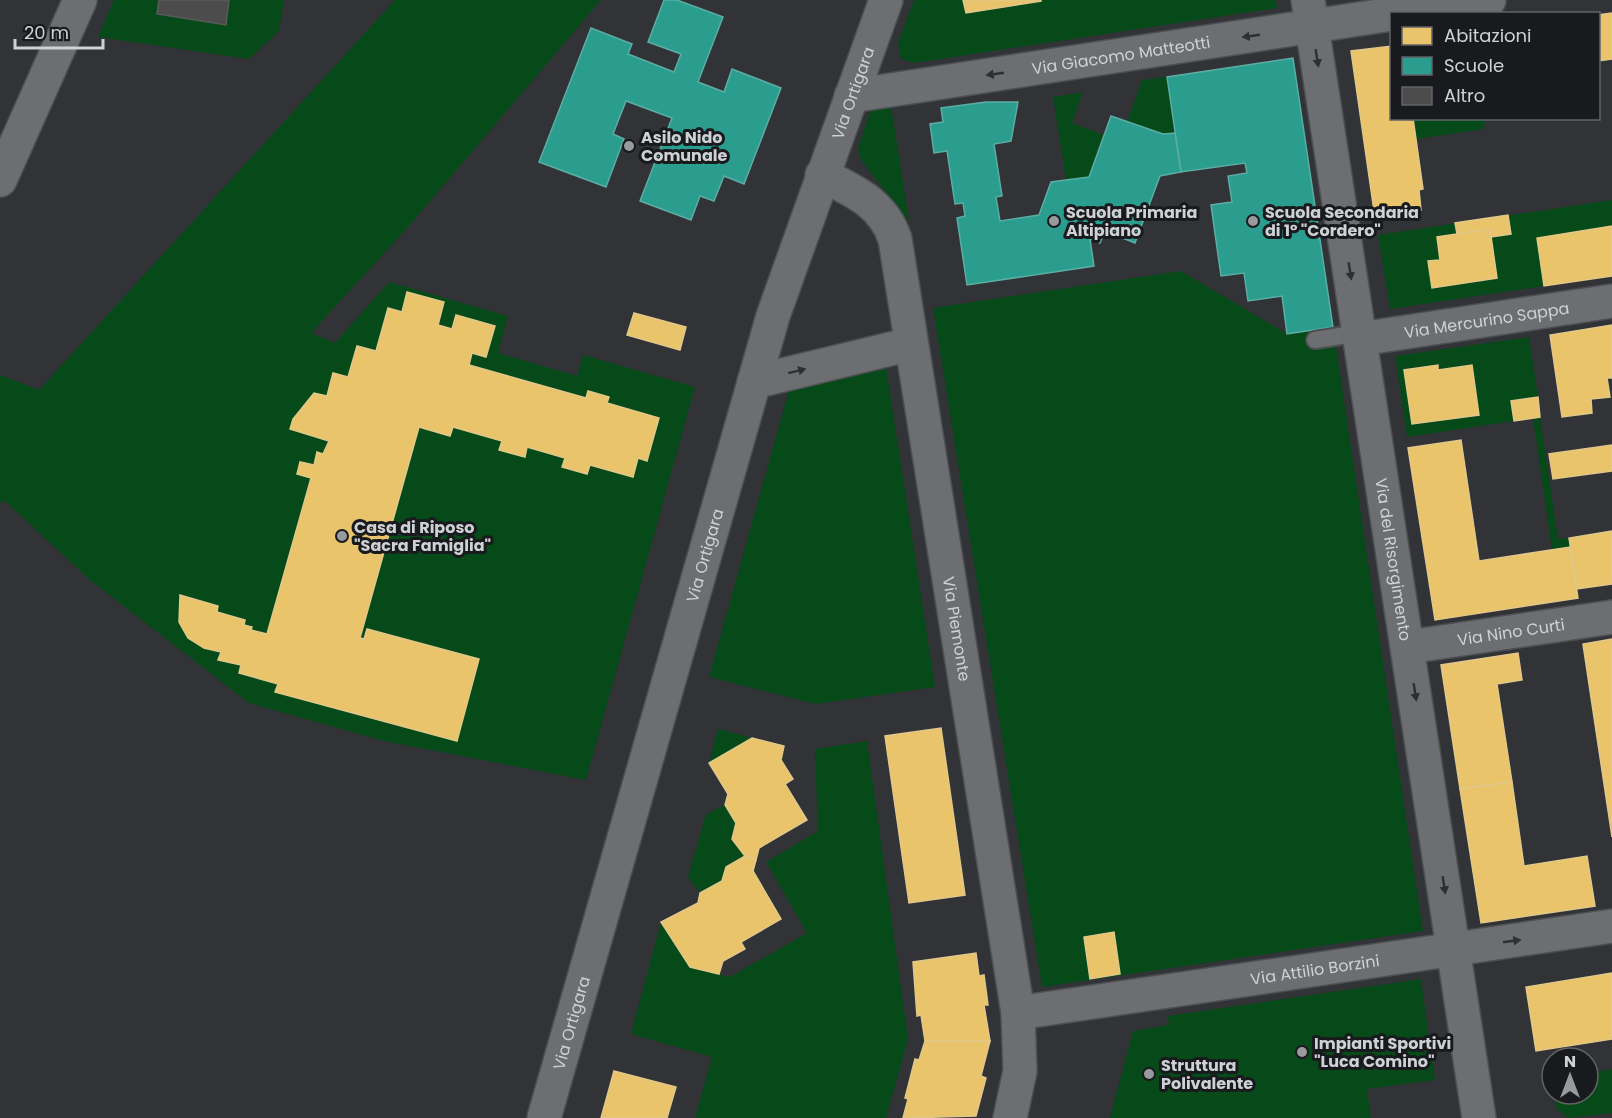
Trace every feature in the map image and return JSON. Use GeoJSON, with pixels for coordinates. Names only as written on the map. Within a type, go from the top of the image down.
{"type":"FeatureCollection","features":[{"type":"Feature","properties":{"kind":"street"},"geometry":{"type":"LineString","coordinates":[[0,180],[80,0]]}},
{"type":"Feature","properties":{"kind":"street","name":"Via Ortigara"},"geometry":{"type":"LineString","coordinates":[[544,1118],[776,308],[886,0]]}},
{"type":"Feature","properties":{"kind":"street"},"geometry":{"type":"LineString","coordinates":[[1410,12],[1489,0]]}},
{"type":"Feature","properties":{"kind":"street","name":"Via Giacomo Matteotti"},"geometry":{"type":"LineString","coordinates":[[851,96],[1310,13],[1390,14]]}},
{"type":"Feature","properties":{"kind":"street","name":"Via del Risorgimento"},"geometry":{"type":"LineString","coordinates":[[1310,13],[1479,1118]]}},
{"type":"Feature","properties":{"kind":"street","name":"Via Piemonte"},"geometry":{"type":"LineString","coordinates":[[822,175],[869,200],[890,225],[895,239],[1018,1013],[1020,1071],[1010,1118]]}},
{"type":"Feature","properties":{"kind":"street","name":"Via Mercurino Sappa"},"geometry":{"type":"LineString","coordinates":[[1360,336],[1612,301]]}},
{"type":"Feature","properties":{"kind":"street"},"geometry":{"type":"LineString","coordinates":[[754,382],[911,344]]}},
{"type":"Feature","properties":{"kind":"street","name":"Via Nino Curti"},"geometry":{"type":"LineString","coordinates":[[1408,647],[1612,617]]}},
{"type":"Feature","properties":{"kind":"street","name":"Via Attilio Borzini"},"geometry":{"type":"LineString","coordinates":[[1018,1013],[1612,926]]}},
{"type":"Feature","properties":{"kind":"lane"},"geometry":{"type":"LineString","coordinates":[[1315,340],[1360,336]]}},
{"type":"Feature","properties":{"kind":"green space"},"geometry":{"type":"Polygon","coordinates":[[[114,0],[284,0],[279,31],[249,59],[98,37],[114,0]]]}},
{"type":"Feature","properties":{"kind":"green space"},"geometry":{"type":"Polygon","coordinates":[[[395,0],[601,0],[408,227],[311,333],[335,343],[389,282],[508,316],[498,353],[577,376],[583,355],[695,387],[586,780],[384,741],[249,703],[90,580],[4,500],[0,504],[0,375],[39,390],[395,0]]]}},
{"type":"Feature","properties":{"kind":"green space"},"geometry":{"type":"Polygon","coordinates":[[[914,0],[1276,0],[1277,8],[914,63],[901,59],[898,44],[914,0]]]}},
{"type":"Feature","properties":{"kind":"green space"},"geometry":{"type":"Polygon","coordinates":[[[1167,77],[1175,133],[1163,134],[1127,122],[1142,80],[1167,77]]]}},
{"type":"Feature","properties":{"kind":"green space"},"geometry":{"type":"Polygon","coordinates":[[[1083,92],[1072,123],[1104,135],[1089,177],[1066,180],[1053,97],[1083,92]]]}},
{"type":"Feature","properties":{"kind":"green space"},"geometry":{"type":"Polygon","coordinates":[[[891,105],[909,222],[861,160],[858,148],[872,106],[891,105]]]}},
{"type":"Feature","properties":{"kind":"green space"},"geometry":{"type":"Polygon","coordinates":[[[1413,120],[1485,120],[1484,129],[1416,139],[1413,120]]]}},
{"type":"Feature","properties":{"kind":"green space"},"geometry":{"type":"Polygon","coordinates":[[[1612,200],[1612,226],[1537,238],[1544,286],[1390,309],[1378,235],[1612,200]]]}},
{"type":"Feature","properties":{"kind":"green space"},"geometry":{"type":"Polygon","coordinates":[[[1181,271],[1287,334],[1333,327],[1423,931],[1042,987],[933,308],[1181,271]]]}},
{"type":"Feature","properties":{"kind":"green space"},"geometry":{"type":"Polygon","coordinates":[[[1529,337],[1538,397],[1511,401],[1514,421],[1407,437],[1395,356],[1529,337]]]}},
{"type":"Feature","properties":{"kind":"green space"},"geometry":{"type":"Polygon","coordinates":[[[885,361],[935,687],[816,704],[709,677],[791,383],[885,361]]]}},
{"type":"Feature","properties":{"kind":"green space"},"geometry":{"type":"Polygon","coordinates":[[[1540,417],[1558,539],[1569,538],[1570,547],[1552,550],[1533,418],[1540,417]]]}},
{"type":"Feature","properties":{"kind":"green space"},"geometry":{"type":"Polygon","coordinates":[[[718,729],[752,738],[709,763],[718,729]]]}},
{"type":"Feature","properties":{"kind":"green space"},"geometry":{"type":"Polygon","coordinates":[[[867,741],[908,1039],[886,1118],[695,1118],[712,1057],[631,1034],[661,922],[690,967],[730,977],[807,933],[766,862],[818,831],[815,749],[867,741]]]}},
{"type":"Feature","properties":{"kind":"green space"},"geometry":{"type":"Polygon","coordinates":[[[725,805],[736,823],[733,839],[745,856],[727,867],[722,881],[700,893],[688,877],[706,814],[725,805]]]}},
{"type":"Feature","properties":{"kind":"green space","name":"Impianti Sportivi \"Luca Comino\""},"geometry":{"type":"Polygon","coordinates":[[[1421,979],[1435,1080],[1367,1089],[1371,1118],[1110,1118],[1133,1031],[1169,1025],[1168,1016],[1421,979]]]}},
{"type":"Feature","properties":{"kind":"green space"},"geometry":{"type":"Polygon","coordinates":[[[1612,1069],[1612,1113],[1568,1118],[1557,1109],[1556,1106],[1600,1106],[1600,1071],[1612,1069]]]}},
{"type":"Feature","properties":{"kind":"building: Abitazioni"},"geometry":{"type":"Polygon","coordinates":[[[963,0],[1041,0],[1041,1],[966,13],[963,0]]]}},
{"type":"Feature","properties":{"kind":"building: Abitazioni"},"geometry":{"type":"Polygon","coordinates":[[[1612,13],[1612,59],[1600,61],[1600,15],[1612,13]]]}},
{"type":"Feature","properties":{"kind":"building: Abitazioni"},"geometry":{"type":"Polygon","coordinates":[[[1390,46],[1390,120],[1413,120],[1423,189],[1419,190],[1421,210],[1396,213],[1395,208],[1374,211],[1351,51],[1390,46]]]}},
{"type":"Feature","properties":{"kind":"building: Abitazioni"},"geometry":{"type":"Polygon","coordinates":[[[1508,215],[1511,234],[1491,237],[1490,229],[1457,234],[1455,223],[1508,215]]]}},
{"type":"Feature","properties":{"kind":"building: Abitazioni"},"geometry":{"type":"Polygon","coordinates":[[[1612,226],[1612,276],[1544,286],[1537,238],[1612,226]]]}},
{"type":"Feature","properties":{"kind":"building: Abitazioni"},"geometry":{"type":"Polygon","coordinates":[[[1490,229],[1497,278],[1432,288],[1428,261],[1440,260],[1437,237],[1490,229]]]}},
{"type":"Feature","properties":{"kind":"building: Abitazioni","name":"Casa di Riposo \"Sacra Famiglia\""},"geometry":{"type":"Polygon","coordinates":[[[407,292],[444,302],[438,325],[452,329],[456,315],[495,326],[486,357],[472,353],[469,365],[586,398],[588,391],[609,397],[607,403],[659,418],[647,461],[638,458],[633,477],[590,465],[587,474],[562,467],[565,458],[527,447],[525,457],[499,450],[502,441],[453,427],[450,436],[419,427],[360,638],[364,639],[367,629],[479,659],[457,741],[275,692],[278,684],[239,673],[241,665],[218,660],[221,652],[204,648],[188,638],[179,622],[180,595],[218,606],[217,612],[245,620],[244,625],[252,627],[251,630],[267,634],[311,478],[297,474],[300,462],[314,465],[317,452],[323,454],[329,441],[290,429],[293,419],[314,393],[327,396],[333,373],[348,377],[357,346],[376,351],[388,308],[402,312],[407,292]]]}},
{"type":"Feature","properties":{"kind":"building: Abitazioni"},"geometry":{"type":"Polygon","coordinates":[[[634,313],[686,327],[680,350],[627,335],[634,313]]]}},
{"type":"Feature","properties":{"kind":"building: Abitazioni"},"geometry":{"type":"Polygon","coordinates":[[[1612,325],[1612,378],[1607,378],[1610,397],[1591,399],[1592,413],[1562,417],[1550,335],[1612,325]]]}},
{"type":"Feature","properties":{"kind":"building: Abitazioni"},"geometry":{"type":"Polygon","coordinates":[[[1438,365],[1438,370],[1472,365],[1479,415],[1412,424],[1404,370],[1438,365]]]}},
{"type":"Feature","properties":{"kind":"building: Abitazioni"},"geometry":{"type":"Polygon","coordinates":[[[1538,397],[1540,417],[1514,421],[1511,401],[1538,397]]]}},
{"type":"Feature","properties":{"kind":"building: Abitazioni"},"geometry":{"type":"Polygon","coordinates":[[[1461,440],[1479,561],[1570,547],[1578,598],[1435,620],[1408,448],[1461,440]]]}},
{"type":"Feature","properties":{"kind":"building: Abitazioni"},"geometry":{"type":"Polygon","coordinates":[[[1612,445],[1612,471],[1553,479],[1549,454],[1612,445]]]}},
{"type":"Feature","properties":{"kind":"building: Abitazioni"},"geometry":{"type":"Polygon","coordinates":[[[1612,531],[1612,584],[1577,589],[1569,538],[1612,531]]]}},
{"type":"Feature","properties":{"kind":"building: Abitazioni"},"geometry":{"type":"Polygon","coordinates":[[[1612,639],[1612,837],[1583,644],[1612,639]]]}},
{"type":"Feature","properties":{"kind":"building: Abitazioni"},"geometry":{"type":"Polygon","coordinates":[[[1518,653],[1522,680],[1497,684],[1512,782],[1460,789],[1441,665],[1518,653]]]}},
{"type":"Feature","properties":{"kind":"building: Abitazioni"},"geometry":{"type":"Polygon","coordinates":[[[941,728],[965,895],[909,903],[885,736],[941,728]]]}},
{"type":"Feature","properties":{"kind":"building: Abitazioni"},"geometry":{"type":"Polygon","coordinates":[[[752,738],[784,746],[781,760],[793,779],[785,784],[807,820],[759,848],[756,860],[745,856],[732,839],[736,823],[725,805],[728,794],[709,763],[752,738]]]}},
{"type":"Feature","properties":{"kind":"building: Abitazioni"},"geometry":{"type":"Polygon","coordinates":[[[1512,782],[1524,866],[1587,856],[1595,906],[1481,923],[1460,789],[1512,782]]]}},
{"type":"Feature","properties":{"kind":"building: Abitazioni"},"geometry":{"type":"Polygon","coordinates":[[[745,856],[756,860],[753,871],[781,919],[741,942],[745,949],[723,961],[719,974],[690,967],[661,922],[698,903],[700,893],[722,881],[726,867],[745,856]]]}},
{"type":"Feature","properties":{"kind":"building: Abitazioni"},"geometry":{"type":"Polygon","coordinates":[[[1114,932],[1120,974],[1090,979],[1084,937],[1114,932]]]}},
{"type":"Feature","properties":{"kind":"building: Abitazioni"},"geometry":{"type":"Polygon","coordinates":[[[976,953],[979,976],[984,975],[988,1005],[984,1005],[990,1041],[925,1041],[921,1015],[917,1016],[913,962],[976,953]]]}},
{"type":"Feature","properties":{"kind":"building: Abitazioni"},"geometry":{"type":"Polygon","coordinates":[[[1612,973],[1612,1039],[1568,1046],[1540,1046],[1540,1050],[1536,1051],[1526,987],[1612,973]]]}},
{"type":"Feature","properties":{"kind":"building: Abitazioni"},"geometry":{"type":"Polygon","coordinates":[[[925,1041],[990,1041],[981,1076],[986,1078],[976,1116],[903,1118],[908,1099],[905,1098],[915,1059],[919,1060],[925,1041]]]}},
{"type":"Feature","properties":{"kind":"building: Abitazioni"},"geometry":{"type":"Polygon","coordinates":[[[614,1071],[676,1087],[667,1118],[601,1118],[614,1071]]]}},
{"type":"Feature","properties":{"kind":"building: Scuole"},"geometry":{"type":"Polygon","coordinates":[[[664,0],[677,0],[723,17],[698,82],[724,92],[732,69],[781,88],[744,184],[724,176],[714,201],[700,196],[691,220],[640,201],[672,118],[626,101],[613,134],[624,139],[606,187],[539,162],[591,28],[632,44],[628,54],[674,72],[681,54],[648,42],[664,0]]]}},
{"type":"Feature","properties":{"kind":"building: Scuole","name":"Scuola Secondaria di 1° \"Cordero\""},"geometry":{"type":"Polygon","coordinates":[[[1293,58],[1333,327],[1287,334],[1282,296],[1248,301],[1244,273],[1221,276],[1211,205],[1232,202],[1228,176],[1247,173],[1245,163],[1181,172],[1167,77],[1293,58]]]}},
{"type":"Feature","properties":{"kind":"building: Scuole"},"geometry":{"type":"Polygon","coordinates":[[[986,102],[1018,102],[1011,141],[994,144],[1002,196],[996,197],[1000,221],[1039,215],[1051,182],[1089,177],[1111,116],[1163,134],[1175,133],[1181,172],[1160,176],[1135,243],[1105,231],[1100,243],[1090,239],[1094,266],[967,285],[957,218],[965,216],[963,203],[955,204],[947,151],[934,153],[930,124],[943,122],[941,108],[986,102]]]}},
{"type":"Feature","properties":{"kind":"building: Altro"},"geometry":{"type":"Polygon","coordinates":[[[159,0],[229,0],[226,25],[157,14],[159,0]]]}},
{"type":"Feature","properties":{"kind":"place","name":"Asilo Nido Comunale"},"geometry":{"type":"Point","coordinates":[629,146]}},
{"type":"Feature","properties":{"kind":"place","name":"Scuola Primaria Altipiano"},"geometry":{"type":"Point","coordinates":[1054,221]}},
{"type":"Feature","properties":{"kind":"place","name":"Scuola Secondaria di 1° \"Cordero\""},"geometry":{"type":"Point","coordinates":[1253,221]}},
{"type":"Feature","properties":{"kind":"place","name":"Casa di Riposo \"Sacra Famiglia\""},"geometry":{"type":"Point","coordinates":[342,536]}},
{"type":"Feature","properties":{"kind":"place","name":"Impianti Sportivi \"Luca Comino\""},"geometry":{"type":"Point","coordinates":[1302,1052]}},
{"type":"Feature","properties":{"kind":"place","name":"Struttura Polivalente"},"geometry":{"type":"Point","coordinates":[1149,1074]}}]}
